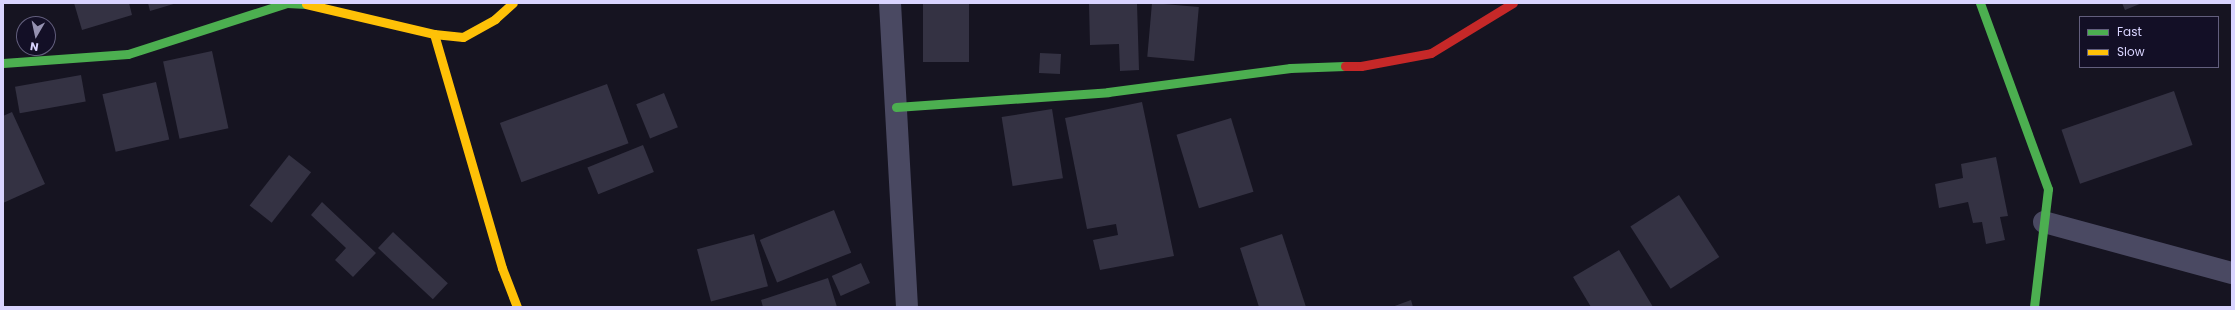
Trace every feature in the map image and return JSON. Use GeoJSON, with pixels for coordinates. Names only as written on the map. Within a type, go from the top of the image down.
{"type":"FeatureCollection","features":[{"type":"Feature","properties":{"kind":"street"},"geometry":{"type":"LineString","coordinates":[[3,63],[128,54],[287,3],[312,4],[434,34],[463,37],[495,19],[513,3]]}},
{"type":"Feature","properties":{"kind":"street"},"geometry":{"type":"LineString","coordinates":[[890,3],[907,307]]}},
{"type":"Feature","properties":{"kind":"street"},"geometry":{"type":"LineString","coordinates":[[896,107],[1108,92],[1290,68],[1361,66],[1431,53],[1513,3]]}},
{"type":"Feature","properties":{"kind":"street"},"geometry":{"type":"LineString","coordinates":[[1980,3],[2048,189],[2034,307]]}},
{"type":"Feature","properties":{"kind":"street"},"geometry":{"type":"LineString","coordinates":[[434,34],[502,268],[517,307]]}},
{"type":"Feature","properties":{"kind":"street"},"geometry":{"type":"LineString","coordinates":[[2044,222],[2232,273]]}},
{"type":"Feature","properties":{"kind":"building"},"geometry":{"type":"Polygon","coordinates":[[[74,3],[129,3],[132,15],[82,30],[74,3]]]}},
{"type":"Feature","properties":{"kind":"building"},"geometry":{"type":"Polygon","coordinates":[[[148,3],[177,3],[150,11],[148,3]]]}},
{"type":"Feature","properties":{"kind":"building"},"geometry":{"type":"Polygon","coordinates":[[[923,3],[969,3],[969,62],[923,62],[923,3]]]}},
{"type":"Feature","properties":{"kind":"building"},"geometry":{"type":"Polygon","coordinates":[[[1089,3],[1137,3],[1139,70],[1120,71],[1119,44],[1090,45],[1089,3]]]}},
{"type":"Feature","properties":{"kind":"building"},"geometry":{"type":"Polygon","coordinates":[[[1152,3],[1199,7],[1194,61],[1147,57],[1152,3]]]}},
{"type":"Feature","properties":{"kind":"building"},"geometry":{"type":"Polygon","coordinates":[[[2122,3],[2142,3],[2125,10],[2122,3]]]}},
{"type":"Feature","properties":{"kind":"building"},"geometry":{"type":"Polygon","coordinates":[[[212,51],[228,128],[180,139],[163,61],[212,51]]]}},
{"type":"Feature","properties":{"kind":"building"},"geometry":{"type":"Polygon","coordinates":[[[1040,53],[1061,54],[1060,74],[1039,73],[1040,53]]]}},
{"type":"Feature","properties":{"kind":"building"},"geometry":{"type":"Polygon","coordinates":[[[81,75],[86,102],[20,113],[15,87],[81,75]]]}},
{"type":"Feature","properties":{"kind":"building"},"geometry":{"type":"Polygon","coordinates":[[[156,82],[169,139],[116,152],[102,94],[156,82]]]}},
{"type":"Feature","properties":{"kind":"building"},"geometry":{"type":"Polygon","coordinates":[[[607,84],[629,143],[521,182],[500,123],[607,84]]]}},
{"type":"Feature","properties":{"kind":"building"},"geometry":{"type":"Polygon","coordinates":[[[2174,91],[2193,145],[2080,184],[2061,130],[2174,91]]]}},
{"type":"Feature","properties":{"kind":"building"},"geometry":{"type":"Polygon","coordinates":[[[664,93],[678,127],[650,139],[636,104],[664,93]]]}},
{"type":"Feature","properties":{"kind":"building"},"geometry":{"type":"Polygon","coordinates":[[[1142,102],[1174,256],[1100,270],[1093,240],[1118,235],[1116,224],[1087,229],[1065,118],[1142,102]]]}},
{"type":"Feature","properties":{"kind":"building"},"geometry":{"type":"Polygon","coordinates":[[[1052,109],[1063,178],[1013,186],[1002,117],[1052,109]]]}},
{"type":"Feature","properties":{"kind":"building"},"geometry":{"type":"Polygon","coordinates":[[[12,112],[45,184],[3,203],[3,116],[12,112]]]}},
{"type":"Feature","properties":{"kind":"building"},"geometry":{"type":"Polygon","coordinates":[[[1231,118],[1254,192],[1199,208],[1176,135],[1231,118]]]}},
{"type":"Feature","properties":{"kind":"building"},"geometry":{"type":"Polygon","coordinates":[[[643,145],[654,172],[598,194],[587,167],[643,145]]]}},
{"type":"Feature","properties":{"kind":"building"},"geometry":{"type":"Polygon","coordinates":[[[289,155],[311,172],[272,223],[250,205],[289,155]]]}},
{"type":"Feature","properties":{"kind":"building"},"geometry":{"type":"Polygon","coordinates":[[[1996,157],[2008,216],[2000,217],[2005,240],[1986,244],[1982,222],[1973,223],[1968,202],[1939,208],[1935,184],[1963,178],[1961,164],[1996,157]]]}},
{"type":"Feature","properties":{"kind":"building"},"geometry":{"type":"Polygon","coordinates":[[[1679,195],[1719,257],[1671,289],[1630,227],[1679,195]]]}},
{"type":"Feature","properties":{"kind":"building"},"geometry":{"type":"Polygon","coordinates":[[[322,202],[376,253],[353,277],[335,260],[346,248],[311,215],[322,202]]]}},
{"type":"Feature","properties":{"kind":"building"},"geometry":{"type":"Polygon","coordinates":[[[834,210],[851,253],[777,283],[760,240],[834,210]]]}},
{"type":"Feature","properties":{"kind":"building"},"geometry":{"type":"Polygon","coordinates":[[[393,232],[448,283],[433,299],[378,248],[393,232]]]}},
{"type":"Feature","properties":{"kind":"building"},"geometry":{"type":"Polygon","coordinates":[[[754,234],[768,286],[711,301],[697,249],[754,234]]]}},
{"type":"Feature","properties":{"kind":"building"},"geometry":{"type":"Polygon","coordinates":[[[1282,234],[1306,307],[1259,307],[1240,248],[1282,234]]]}},
{"type":"Feature","properties":{"kind":"building"},"geometry":{"type":"Polygon","coordinates":[[[1619,250],[1653,307],[1591,307],[1573,277],[1619,250]]]}},
{"type":"Feature","properties":{"kind":"building"},"geometry":{"type":"Polygon","coordinates":[[[861,263],[870,283],[841,296],[832,276],[861,263]]]}},
{"type":"Feature","properties":{"kind":"building"},"geometry":{"type":"Polygon","coordinates":[[[828,278],[837,307],[763,307],[761,300],[828,278]]]}},
{"type":"Feature","properties":{"kind":"building"},"geometry":{"type":"Polygon","coordinates":[[[1411,300],[1413,307],[1392,307],[1411,300]]]}},
{"type":"Feature","properties":{"kind":"traffic: fast"},"geometry":{"type":"LineString","coordinates":[[3,63],[128,54],[287,3],[306,4]]}},
{"type":"Feature","properties":{"kind":"traffic: fast"},"geometry":{"type":"LineString","coordinates":[[1980,3],[2048,189],[2034,307]]}},
{"type":"Feature","properties":{"kind":"traffic: fast"},"geometry":{"type":"LineString","coordinates":[[896,107],[1108,92],[1290,68],[1345,66]]}},
{"type":"Feature","properties":{"kind":"traffic: slow"},"geometry":{"type":"LineString","coordinates":[[306,4],[434,34],[463,37],[495,19],[513,3]]}},
{"type":"Feature","properties":{"kind":"traffic: slow"},"geometry":{"type":"LineString","coordinates":[[434,34],[502,268],[517,307]]}},
{"type":"Feature","properties":{"kind":"traffic: jam"},"geometry":{"type":"LineString","coordinates":[[1345,66],[1361,66],[1431,53],[1513,3]]}}]}
